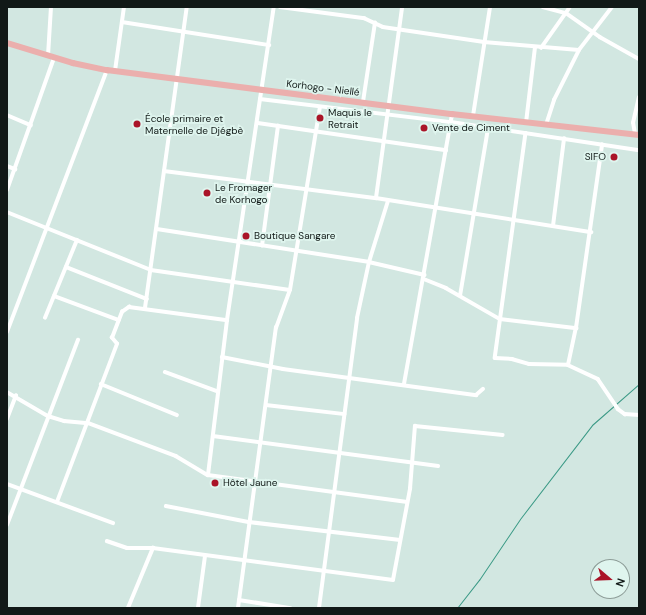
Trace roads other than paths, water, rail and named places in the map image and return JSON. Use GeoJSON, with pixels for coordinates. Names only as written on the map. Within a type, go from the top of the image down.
{"type":"FeatureCollection","features":[{"type":"Feature","properties":{"kind":"main road","name":"Korhogo - Niellé"},"geometry":{"type":"LineString","coordinates":[[7,43],[51,57],[107,70],[452,114],[637,135]]}},
{"type":"Feature","properties":{"kind":"street"},"geometry":{"type":"LineString","coordinates":[[7,190],[31,125],[51,57],[51,7]]}},
{"type":"Feature","properties":{"kind":"street"},"geometry":{"type":"LineString","coordinates":[[115,70],[124,7]]}},
{"type":"Feature","properties":{"kind":"street"},"geometry":{"type":"LineString","coordinates":[[146,308],[187,7]]}},
{"type":"Feature","properties":{"kind":"street"},"geometry":{"type":"LineString","coordinates":[[208,475],[217,391],[227,320],[240,243],[274,7]]}},
{"type":"Feature","properties":{"kind":"street"},"geometry":{"type":"LineString","coordinates":[[280,7],[364,18],[375,23],[399,29],[484,42],[535,48],[579,50]]}},
{"type":"Feature","properties":{"kind":"street"},"geometry":{"type":"LineString","coordinates":[[376,198],[402,7]]}},
{"type":"Feature","properties":{"kind":"street"},"geometry":{"type":"LineString","coordinates":[[473,116],[490,7]]}},
{"type":"Feature","properties":{"kind":"street"},"geometry":{"type":"LineString","coordinates":[[543,7],[566,13],[639,59]]}},
{"type":"Feature","properties":{"kind":"street"},"geometry":{"type":"LineString","coordinates":[[542,48],[570,7]]}},
{"type":"Feature","properties":{"kind":"street"},"geometry":{"type":"LineString","coordinates":[[546,125],[554,100],[579,50],[612,7]]}},
{"type":"Feature","properties":{"kind":"street"},"geometry":{"type":"LineString","coordinates":[[122,22],[183,33],[269,45]]}},
{"type":"Feature","properties":{"kind":"street"},"geometry":{"type":"LineString","coordinates":[[363,102],[375,23]]}},
{"type":"Feature","properties":{"kind":"street"},"geometry":{"type":"LineString","coordinates":[[526,123],[535,48]]}},
{"type":"Feature","properties":{"kind":"street"},"geometry":{"type":"LineString","coordinates":[[7,332],[48,229],[107,70]]}},
{"type":"Feature","properties":{"kind":"street"},"geometry":{"type":"LineString","coordinates":[[637,135],[632,123],[639,98]]}},
{"type":"Feature","properties":{"kind":"street"},"geometry":{"type":"LineString","coordinates":[[260,99],[451,122],[639,150]]}},
{"type":"Feature","properties":{"kind":"street"},"geometry":{"type":"LineString","coordinates":[[238,608],[272,367],[276,328],[290,290],[320,107]]}},
{"type":"Feature","properties":{"kind":"street"},"geometry":{"type":"LineString","coordinates":[[404,384],[426,274],[452,114]]}},
{"type":"Feature","properties":{"kind":"street"},"geometry":{"type":"LineString","coordinates":[[7,116],[31,125]]}},
{"type":"Feature","properties":{"kind":"street"},"geometry":{"type":"LineString","coordinates":[[258,123],[446,150]]}},
{"type":"Feature","properties":{"kind":"street"},"geometry":{"type":"LineString","coordinates":[[262,246],[278,126]]}},
{"type":"Feature","properties":{"kind":"street"},"geometry":{"type":"LineString","coordinates":[[460,296],[475,214],[488,128]]}},
{"type":"Feature","properties":{"kind":"street"},"geometry":{"type":"LineString","coordinates":[[526,133],[494,358],[512,359],[529,364],[568,365],[598,379],[618,409],[625,414],[639,415]]}},
{"type":"Feature","properties":{"kind":"street"},"geometry":{"type":"LineString","coordinates":[[553,226],[564,139]]}},
{"type":"Feature","properties":{"kind":"street"},"geometry":{"type":"LineString","coordinates":[[568,365],[576,328],[591,232],[602,145]]}},
{"type":"Feature","properties":{"kind":"street"},"geometry":{"type":"LineString","coordinates":[[7,166],[15,169]]}},
{"type":"Feature","properties":{"kind":"street"},"geometry":{"type":"LineString","coordinates":[[164,171],[376,198],[475,214],[514,218],[591,232]]}},
{"type":"Feature","properties":{"kind":"street"},"geometry":{"type":"LineString","coordinates":[[319,608],[349,377],[370,262],[388,201]]}},
{"type":"Feature","properties":{"kind":"street"},"geometry":{"type":"LineString","coordinates":[[7,212],[151,270],[290,290]]}},
{"type":"Feature","properties":{"kind":"street"},"geometry":{"type":"LineString","coordinates":[[157,229],[297,252],[370,262],[426,274]]}},
{"type":"Feature","properties":{"kind":"street"},"geometry":{"type":"LineString","coordinates":[[45,318],[77,240]]}},
{"type":"Feature","properties":{"kind":"street"},"geometry":{"type":"LineString","coordinates":[[66,267],[147,299]]}},
{"type":"Feature","properties":{"kind":"street"},"geometry":{"type":"LineString","coordinates":[[424,279],[460,296],[500,319],[576,328]]}},
{"type":"Feature","properties":{"kind":"street"},"geometry":{"type":"LineString","coordinates":[[54,296],[119,320]]}},
{"type":"Feature","properties":{"kind":"street"},"geometry":{"type":"LineString","coordinates":[[56,502],[88,423],[101,384],[117,344],[112,338],[119,320],[129,307],[146,308],[227,320]]}},
{"type":"Feature","properties":{"kind":"street"},"geometry":{"type":"LineString","coordinates":[[7,525],[78,340]]}},
{"type":"Feature","properties":{"kind":"street"},"geometry":{"type":"LineString","coordinates":[[222,357],[272,367],[476,395],[483,389]]}},
{"type":"Feature","properties":{"kind":"street"},"geometry":{"type":"LineString","coordinates":[[165,372],[217,391]]}},
{"type":"Feature","properties":{"kind":"street"},"geometry":{"type":"LineString","coordinates":[[101,384],[177,415]]}},
{"type":"Feature","properties":{"kind":"street"},"geometry":{"type":"LineString","coordinates":[[7,392],[48,416],[64,422],[88,423],[176,456],[208,475],[407,502]]}},
{"type":"Feature","properties":{"kind":"street"},"geometry":{"type":"LineString","coordinates":[[7,419],[16,396]]}},
{"type":"Feature","properties":{"kind":"street"},"geometry":{"type":"LineString","coordinates":[[266,405],[344,414]]}},
{"type":"Feature","properties":{"kind":"street"},"geometry":{"type":"LineString","coordinates":[[107,541],[127,548],[153,548],[393,580],[407,502],[415,426],[503,435]]}},
{"type":"Feature","properties":{"kind":"street"},"geometry":{"type":"LineString","coordinates":[[213,436],[438,466]]}},
{"type":"Feature","properties":{"kind":"street"},"geometry":{"type":"LineString","coordinates":[[7,484],[113,522]]}},
{"type":"Feature","properties":{"kind":"street"},"geometry":{"type":"LineString","coordinates":[[166,506],[249,522],[330,530],[400,540]]}},
{"type":"Feature","properties":{"kind":"street"},"geometry":{"type":"LineString","coordinates":[[128,608],[153,548]]}},
{"type":"Feature","properties":{"kind":"street"},"geometry":{"type":"LineString","coordinates":[[198,608],[205,556]]}},
{"type":"Feature","properties":{"kind":"street"},"geometry":{"type":"LineString","coordinates":[[239,600],[290,608]]}},
{"type":"Feature","properties":{"kind":"waterway"},"geometry":{"type":"LineString","coordinates":[[457,608],[479,580],[520,519],[592,425],[639,384]]}},
{"type":"Feature","properties":{"kind":"place","name":"Maquis le Retrait"},"geometry":{"type":"Point","coordinates":[320,118]}},
{"type":"Feature","properties":{"kind":"place","name":"École primaire et Maternelle de Djégbè"},"geometry":{"type":"Point","coordinates":[137,124]}},
{"type":"Feature","properties":{"kind":"place","name":"Vente de Ciment"},"geometry":{"type":"Point","coordinates":[424,128]}},
{"type":"Feature","properties":{"kind":"place","name":"SIFO"},"geometry":{"type":"Point","coordinates":[614,157]}},
{"type":"Feature","properties":{"kind":"place","name":"Le Fromager de Korhogo"},"geometry":{"type":"Point","coordinates":[207,193]}},
{"type":"Feature","properties":{"kind":"place","name":"Boutique Sangare"},"geometry":{"type":"Point","coordinates":[246,236]}},
{"type":"Feature","properties":{"kind":"place","name":"Hôtel Jaune"},"geometry":{"type":"Point","coordinates":[215,483]}}]}
